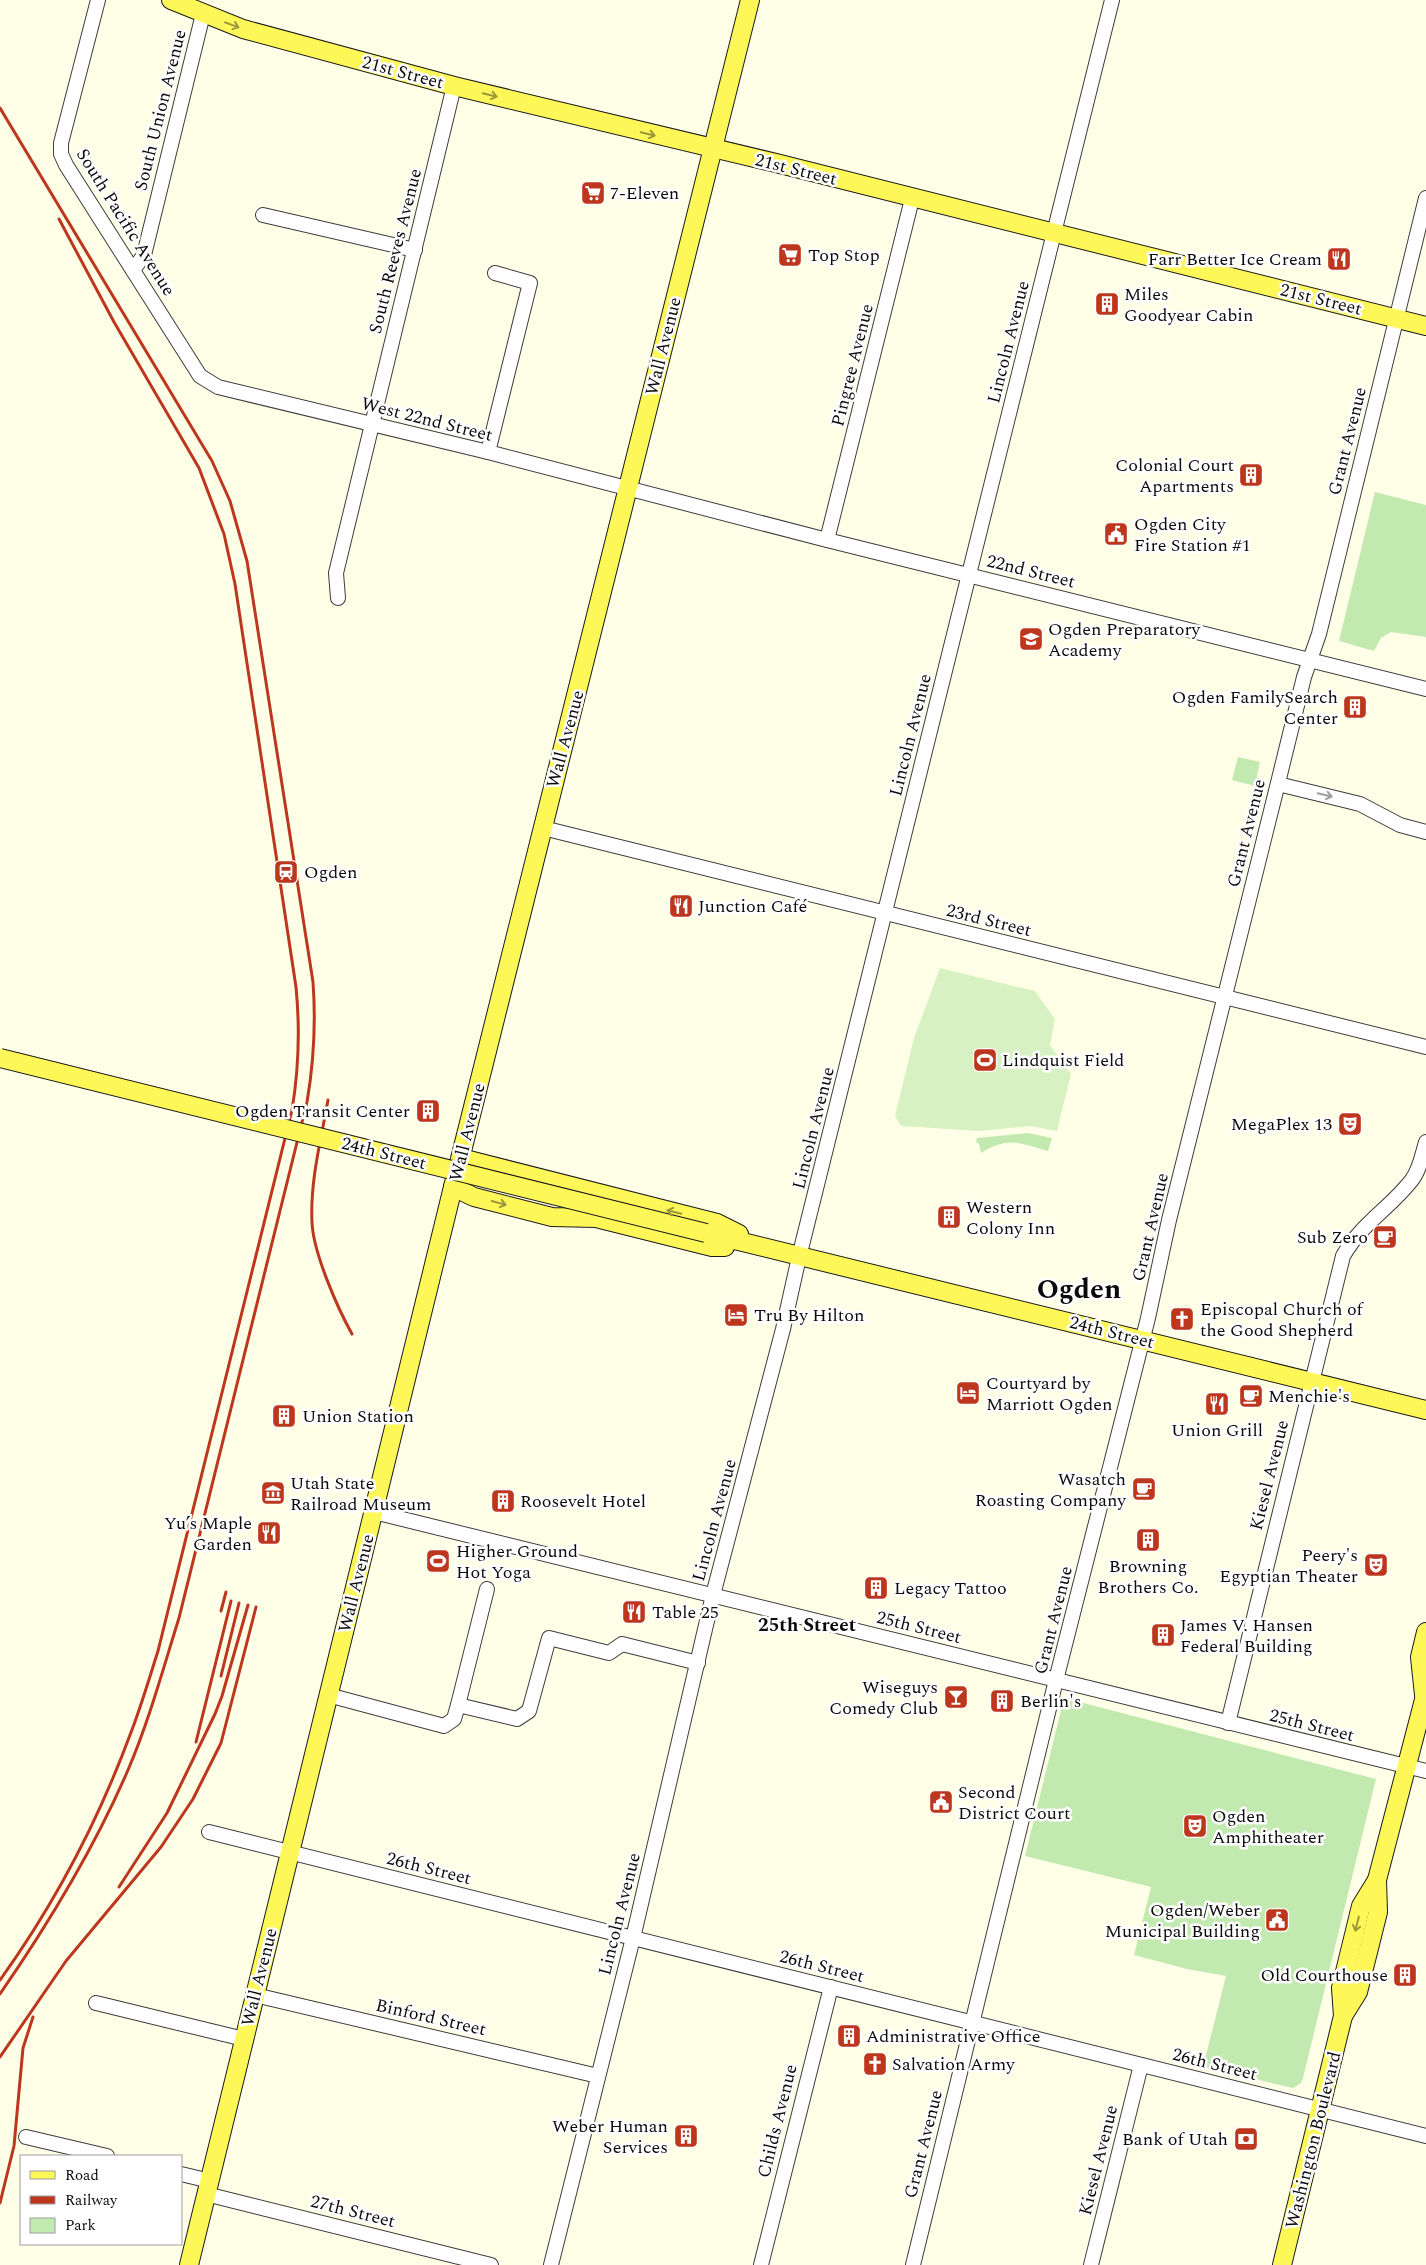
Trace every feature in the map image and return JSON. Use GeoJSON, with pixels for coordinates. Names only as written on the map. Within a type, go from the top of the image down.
{"type":"FeatureCollection","features":[{"type":"Feature","properties":{"kind":"main road","name":"21st Street"},"geometry":{"type":"LineString","coordinates":[[171,0],[243,29],[454,86],[912,199],[1055,232],[1426,326]]}},
{"type":"Feature","properties":{"kind":"main road","name":"Wall Avenue"},"geometry":{"type":"LineString","coordinates":[[189,2265],[453,1187],[750,0]]}},
{"type":"Feature","properties":{"kind":"main road","name":"24th Street"},"geometry":{"type":"LineString","coordinates":[[0,1058],[799,1257],[1426,1410]]}},
{"type":"Feature","properties":{"kind":"main road","name":"24th Street"},"geometry":{"type":"LineString","coordinates":[[461,1158],[717,1223],[768,1249]]}},
{"type":"Feature","properties":{"kind":"main road","name":"24th Street"},"geometry":{"type":"LineString","coordinates":[[453,1187],[474,1197],[552,1217],[596,1218],[712,1247],[768,1249]]}},
{"type":"Feature","properties":{"kind":"main road","name":"Washington Boulevard"},"geometry":{"type":"LineString","coordinates":[[1282,2265],[1343,2016],[1358,1992],[1378,1912],[1377,1880],[1425,1693],[1420,1657],[1426,1632]]}},
{"type":"Feature","properties":{"kind":"street","name":"South Pacific Avenue"},"geometry":{"type":"LineString","coordinates":[[98,0],[62,143],[61,154],[66,165],[200,376],[218,387]]}},
{"type":"Feature","properties":{"kind":"street","name":"Lincoln Avenue"},"geometry":{"type":"LineString","coordinates":[[551,2265],[633,1938],[713,1595],[784,1329],[799,1257],[886,914],[1112,0]]}},
{"type":"Feature","properties":{"kind":"street","name":"South Union Avenue"},"geometry":{"type":"LineString","coordinates":[[132,270],[144,255],[202,14]]}},
{"type":"Feature","properties":{"kind":"street","name":"South Reeves Avenue"},"geometry":{"type":"LineString","coordinates":[[338,598],[336,573],[454,86]]}},
{"type":"Feature","properties":{"kind":"street","name":"Grant Avenue"},"geometry":{"type":"LineString","coordinates":[[913,2265],[1056,1680],[1143,1340],[1169,1220],[1278,784],[1310,660],[1319,634],[1426,198]]}},
{"type":"Feature","properties":{"kind":"street","name":"Pingree Avenue"},"geometry":{"type":"LineString","coordinates":[[827,540],[912,199]]}},
{"type":"Feature","properties":{"kind":"street"},"geometry":{"type":"LineString","coordinates":[[263,214],[415,250]]}},
{"type":"Feature","properties":{"kind":"street"},"geometry":{"type":"LineString","coordinates":[[488,452],[530,283],[495,273]]}},
{"type":"Feature","properties":{"kind":"street","name":"West 22nd Street"},"geometry":{"type":"LineString","coordinates":[[218,387],[628,488]]}},
{"type":"Feature","properties":{"kind":"street","name":"22nd Street"},"geometry":{"type":"LineString","coordinates":[[628,488],[827,540],[1426,689]]}},
{"type":"Feature","properties":{"kind":"street"},"geometry":{"type":"LineString","coordinates":[[1278,784],[1360,804],[1400,825],[1426,832]]}},
{"type":"Feature","properties":{"kind":"street","name":"23rd Street"},"geometry":{"type":"LineString","coordinates":[[543,828],[1426,1047]]}},
{"type":"Feature","properties":{"kind":"street","name":"Kiesel Avenue"},"geometry":{"type":"LineString","coordinates":[[1228,1723],[1343,1256],[1353,1237],[1412,1181],[1420,1166],[1426,1142]]}},
{"type":"Feature","properties":{"kind":"street","name":"25th Street"},"geometry":{"type":"LineString","coordinates":[[374,1512],[1426,1771]]}},
{"type":"Feature","properties":{"kind":"street"},"geometry":{"type":"LineString","coordinates":[[328,1695],[444,1726],[454,1719],[487,1589]]}},
{"type":"Feature","properties":{"kind":"street"},"geometry":{"type":"LineString","coordinates":[[458,1705],[517,1719],[524,1717],[529,1712],[549,1638],[608,1653],[622,1644],[698,1663]]}},
{"type":"Feature","properties":{"kind":"street","name":"26th Street"},"geometry":{"type":"LineString","coordinates":[[209,1832],[1426,2136]]}},
{"type":"Feature","properties":{"kind":"street","name":"Childs Avenue"},"geometry":{"type":"LineString","coordinates":[[761,2265],[830,1987]]}},
{"type":"Feature","properties":{"kind":"street","name":"Binford Street"},"geometry":{"type":"LineString","coordinates":[[255,1995],[598,2076]]}},
{"type":"Feature","properties":{"kind":"street"},"geometry":{"type":"LineString","coordinates":[[96,2003],[244,2039]]}},
{"type":"Feature","properties":{"kind":"street","name":"Kiesel Avenue"},"geometry":{"type":"LineString","coordinates":[[1091,2265],[1142,2065]]}},
{"type":"Feature","properties":{"kind":"street"},"geometry":{"type":"LineString","coordinates":[[26,2137],[103,2155]]}},
{"type":"Feature","properties":{"kind":"street","name":"27th Street"},"geometry":{"type":"LineString","coordinates":[[182,2175],[208,2188],[491,2265]]}},
{"type":"Feature","properties":{"kind":"green space"},"geometry":{"type":"Polygon","coordinates":[[[1375,492],[1426,505],[1426,637],[1391,632],[1381,638],[1374,651],[1339,641],[1375,492]]]}},
{"type":"Feature","properties":{"kind":"green space"},"geometry":{"type":"Polygon","coordinates":[[[1238,757],[1260,762],[1255,786],[1232,780],[1238,757]]]}},
{"type":"Feature","properties":{"kind":"green space","name":"Lindquist Field"},"geometry":{"type":"Polygon","coordinates":[[[940,968],[1035,991],[1055,1019],[1050,1045],[1071,1074],[1057,1131],[1030,1126],[980,1131],[901,1126],[895,1116],[914,1038],[940,968]]]}},
{"type":"Feature","properties":{"kind":"green space"},"geometry":{"type":"Polygon","coordinates":[[[1028,1133],[1052,1138],[1048,1151],[1021,1144],[1007,1143],[999,1144],[981,1153],[979,1144],[976,1142],[977,1138],[1028,1133]]]}},
{"type":"Feature","properties":{"kind":"green space"},"geometry":{"type":"Polygon","coordinates":[[[1064,1698],[1376,1779],[1303,2078],[1301,2083],[1293,2088],[1203,2067],[1226,1976],[1187,1969],[1134,1955],[1151,1887],[1025,1856],[1064,1698]]]}},
{"type":"Feature","properties":{"kind":"railway"},"geometry":{"type":"LineString","coordinates":[[0,108],[212,461],[230,501],[247,561],[313,982],[314,1012],[313,1057],[307,1102],[179,1618],[143,1733],[115,1799],[70,1885],[0,1994]]}},
{"type":"Feature","properties":{"kind":"railway"},"geometry":{"type":"LineString","coordinates":[[0,1980],[39,1922],[89,1831],[117,1767],[145,1693],[158,1651],[292,1110],[298,1048],[296,987],[235,584],[224,534],[199,468],[114,322],[59,219]]}},
{"type":"Feature","properties":{"kind":"railway"},"geometry":{"type":"LineString","coordinates":[[328,1100],[314,1176],[313,1234],[321,1264],[333,1295],[352,1334]]}},
{"type":"Feature","properties":{"kind":"railway"},"geometry":{"type":"LineString","coordinates":[[221,1611],[226,1592]]}},
{"type":"Feature","properties":{"kind":"railway"},"geometry":{"type":"LineString","coordinates":[[196,1742],[231,1601]]}},
{"type":"Feature","properties":{"kind":"railway"},"geometry":{"type":"LineString","coordinates":[[221,1676],[239,1603]]}},
{"type":"Feature","properties":{"kind":"railway"},"geometry":{"type":"LineString","coordinates":[[119,1887],[167,1813],[215,1714],[248,1605]]}},
{"type":"Feature","properties":{"kind":"railway"},"geometry":{"type":"LineString","coordinates":[[0,2057],[66,1961],[161,1847],[193,1799],[221,1743],[256,1607]]}},
{"type":"Feature","properties":{"kind":"railway"},"geometry":{"type":"LineString","coordinates":[[0,2203],[14,2146],[23,2048],[33,2017]]}},
{"type":"Feature","properties":{"kind":"place","name":"7-Eleven"},"geometry":{"type":"Point","coordinates":[593,193]}},
{"type":"Feature","properties":{"kind":"place","name":"Top Stop"},"geometry":{"type":"Point","coordinates":[790,255]}},
{"type":"Feature","properties":{"kind":"place","name":"Farr Better Ice Cream"},"geometry":{"type":"Point","coordinates":[1339,259]}},
{"type":"Feature","properties":{"kind":"place","name":"Miles Goodyear Cabin"},"geometry":{"type":"Point","coordinates":[1107,304]}},
{"type":"Feature","properties":{"kind":"place","name":"Colonial Court Apartments"},"geometry":{"type":"Point","coordinates":[1251,475]}},
{"type":"Feature","properties":{"kind":"place","name":"Ogden City Fire Station #1"},"geometry":{"type":"Point","coordinates":[1116,534]}},
{"type":"Feature","properties":{"kind":"place","name":"Ogden Preparatory Academy"},"geometry":{"type":"Point","coordinates":[1031,639]}},
{"type":"Feature","properties":{"kind":"place","name":"Ogden FamilySearch Center"},"geometry":{"type":"Point","coordinates":[1355,707]}},
{"type":"Feature","properties":{"kind":"place","name":"Ogden"},"geometry":{"type":"Point","coordinates":[286,872]}},
{"type":"Feature","properties":{"kind":"place","name":"Junction Café"},"geometry":{"type":"Point","coordinates":[681,906]}},
{"type":"Feature","properties":{"kind":"place","name":"Lindquist Field"},"geometry":{"type":"Point","coordinates":[985,1060]}},
{"type":"Feature","properties":{"kind":"place","name":"Ogden Transit Center"},"geometry":{"type":"Point","coordinates":[428,1111]}},
{"type":"Feature","properties":{"kind":"place","name":"MegaPlex 13"},"geometry":{"type":"Point","coordinates":[1350,1124]}},
{"type":"Feature","properties":{"kind":"place","name":"Western Colony Inn"},"geometry":{"type":"Point","coordinates":[949,1217]}},
{"type":"Feature","properties":{"kind":"place","name":"Sub Zero"},"geometry":{"type":"Point","coordinates":[1385,1237]}},
{"type":"Feature","properties":{"kind":"place","name":"Tru By Hilton"},"geometry":{"type":"Point","coordinates":[736,1315]}},
{"type":"Feature","properties":{"kind":"place","name":"Episcopal Church of the Good Shepherd"},"geometry":{"type":"Point","coordinates":[1182,1319]}},
{"type":"Feature","properties":{"kind":"place","name":"Courtyard by Marriott Ogden"},"geometry":{"type":"Point","coordinates":[968,1393]}},
{"type":"Feature","properties":{"kind":"place","name":"Menchie's"},"geometry":{"type":"Point","coordinates":[1251,1396]}},
{"type":"Feature","properties":{"kind":"place","name":"Union Grill"},"geometry":{"type":"Point","coordinates":[1217,1404]}},
{"type":"Feature","properties":{"kind":"place","name":"Union Station"},"geometry":{"type":"Point","coordinates":[284,1416]}},
{"type":"Feature","properties":{"kind":"place","name":"Wasatch Roasting Company"},"geometry":{"type":"Point","coordinates":[1144,1489]}},
{"type":"Feature","properties":{"kind":"place","name":"Utah State Railroad Museum"},"geometry":{"type":"Point","coordinates":[273,1493]}},
{"type":"Feature","properties":{"kind":"place","name":"Roosevelt Hotel"},"geometry":{"type":"Point","coordinates":[503,1501]}},
{"type":"Feature","properties":{"kind":"place","name":"Yu’s Maple Garden"},"geometry":{"type":"Point","coordinates":[269,1533]}},
{"type":"Feature","properties":{"kind":"place","name":"Browning Brothers Co."},"geometry":{"type":"Point","coordinates":[1148,1540]}},
{"type":"Feature","properties":{"kind":"place","name":"Higher Ground Hot Yoga"},"geometry":{"type":"Point","coordinates":[438,1561]}},
{"type":"Feature","properties":{"kind":"place","name":"Peery's Egyptian Theater"},"geometry":{"type":"Point","coordinates":[1376,1565]}},
{"type":"Feature","properties":{"kind":"place","name":"Legacy Tattoo"},"geometry":{"type":"Point","coordinates":[876,1588]}},
{"type":"Feature","properties":{"kind":"place","name":"Table 25"},"geometry":{"type":"Point","coordinates":[634,1612]}},
{"type":"Feature","properties":{"kind":"place","name":"James V. Hansen Federal Building"},"geometry":{"type":"Point","coordinates":[1163,1635]}},
{"type":"Feature","properties":{"kind":"place","name":"Wiseguys Comedy Club"},"geometry":{"type":"Point","coordinates":[956,1697]}},
{"type":"Feature","properties":{"kind":"place","name":"Berlin's"},"geometry":{"type":"Point","coordinates":[1002,1701]}},
{"type":"Feature","properties":{"kind":"place","name":"Second District Court"},"geometry":{"type":"Point","coordinates":[941,1802]}},
{"type":"Feature","properties":{"kind":"place","name":"Ogden Amphitheater"},"geometry":{"type":"Point","coordinates":[1195,1826]}},
{"type":"Feature","properties":{"kind":"place","name":"Ogden/Weber Municipal Building"},"geometry":{"type":"Point","coordinates":[1277,1920]}},
{"type":"Feature","properties":{"kind":"place","name":"Old Courthouse"},"geometry":{"type":"Point","coordinates":[1405,1975]}},
{"type":"Feature","properties":{"kind":"place","name":"Administrative Office"},"geometry":{"type":"Point","coordinates":[849,2036]}},
{"type":"Feature","properties":{"kind":"place","name":"Salvation Army"},"geometry":{"type":"Point","coordinates":[875,2064]}},
{"type":"Feature","properties":{"kind":"place","name":"Weber Human Services"},"geometry":{"type":"Point","coordinates":[686,2136]}},
{"type":"Feature","properties":{"kind":"place","name":"Bank of Utah"},"geometry":{"type":"Point","coordinates":[1246,2139]}},
{"type":"Feature","properties":{"kind":"district","name":"Ogden"},"geometry":{"type":"Point","coordinates":[1079,1288]}},
{"type":"Feature","properties":{"kind":"district","name":"25th Street"},"geometry":{"type":"Point","coordinates":[807,1624]}}]}
